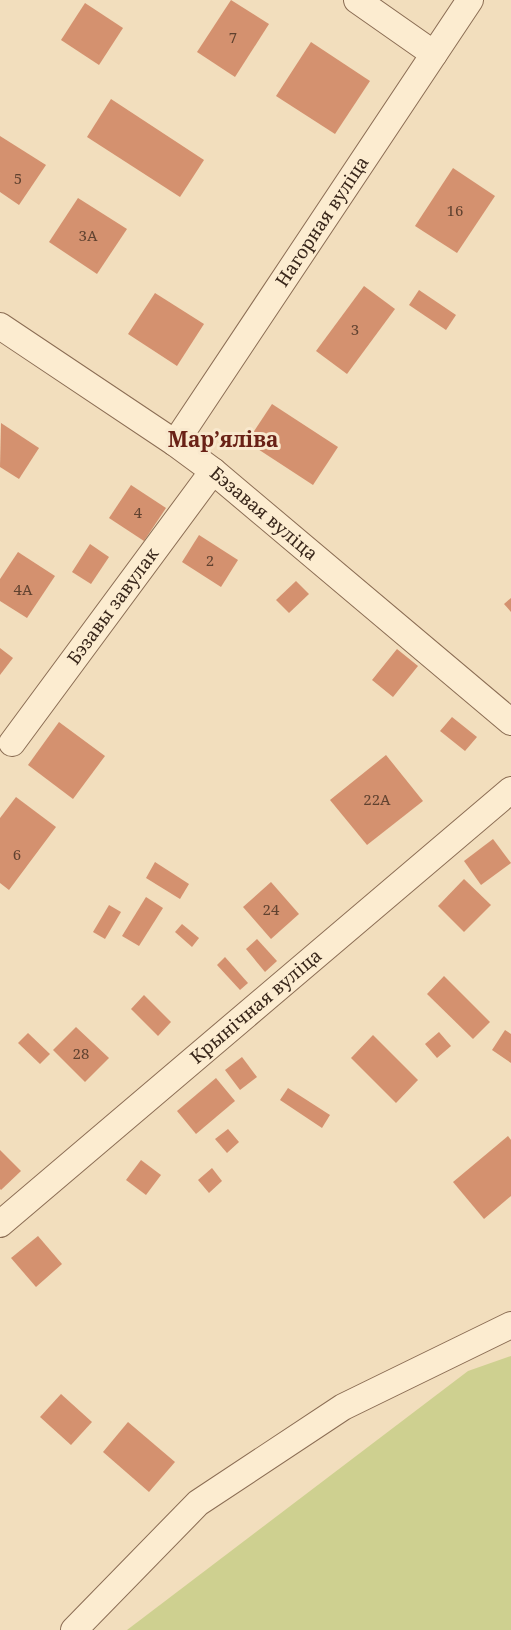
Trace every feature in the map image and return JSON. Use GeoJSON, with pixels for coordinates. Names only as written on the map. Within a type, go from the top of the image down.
{"type":"FeatureCollection","features":[{"type":"Feature","properties":{"kind":"street"},"geometry":{"type":"LineString","coordinates":[[357,0],[434,54]]}},
{"type":"Feature","properties":{"kind":"street","name":"Нагорная вуліца"},"geometry":{"type":"LineString","coordinates":[[175,443],[470,0]]}},
{"type":"Feature","properties":{"kind":"street","name":"Бэзавая вуліца"},"geometry":{"type":"LineString","coordinates":[[0,326],[213,471],[511,722]]}},
{"type":"Feature","properties":{"kind":"street","name":"Бэзавы завулак"},"geometry":{"type":"LineString","coordinates":[[12,743],[213,471]]}},
{"type":"Feature","properties":{"kind":"street","name":"Крынічная вуліца"},"geometry":{"type":"LineString","coordinates":[[0,1224],[511,790]]}},
{"type":"Feature","properties":{"kind":"street"},"geometry":{"type":"LineString","coordinates":[[74,1630],[198,1503],[343,1407],[511,1324]]}},
{"type":"Feature","properties":{"kind":"green space"},"geometry":{"type":"Polygon","coordinates":[[[511,1356],[511,1630],[127,1630],[468,1371],[511,1356]]]}},
{"type":"Feature","properties":{"kind":"building"},"geometry":{"type":"Polygon","coordinates":[[[231,0],[269,24],[235,77],[197,52],[231,0]]]}},
{"type":"Feature","properties":{"kind":"building"},"geometry":{"type":"Polygon","coordinates":[[[85,3],[123,28],[99,65],[61,40],[85,3]]]}},
{"type":"Feature","properties":{"kind":"building"},"geometry":{"type":"Polygon","coordinates":[[[311,42],[370,81],[335,134],[276,96],[311,42]]]}},
{"type":"Feature","properties":{"kind":"building"},"geometry":{"type":"Polygon","coordinates":[[[111,99],[204,160],[180,197],[87,137],[111,99]]]}},
{"type":"Feature","properties":{"kind":"building"},"geometry":{"type":"Polygon","coordinates":[[[0,136],[46,165],[19,205],[0,192],[0,136]]]}},
{"type":"Feature","properties":{"kind":"building"},"geometry":{"type":"Polygon","coordinates":[[[453,168],[495,196],[457,253],[415,226],[453,168]]]}},
{"type":"Feature","properties":{"kind":"building"},"geometry":{"type":"Polygon","coordinates":[[[78,198],[127,229],[97,274],[49,242],[78,198]]]}},
{"type":"Feature","properties":{"kind":"building"},"geometry":{"type":"Polygon","coordinates":[[[364,286],[395,309],[347,374],[316,351],[364,286]]]}},
{"type":"Feature","properties":{"kind":"building"},"geometry":{"type":"Polygon","coordinates":[[[419,290],[456,315],[446,330],[409,305],[419,290]]]}},
{"type":"Feature","properties":{"kind":"building"},"geometry":{"type":"Polygon","coordinates":[[[155,293],[204,324],[177,366],[128,334],[155,293]]]}},
{"type":"Feature","properties":{"kind":"building"},"geometry":{"type":"Polygon","coordinates":[[[272,404],[338,447],[313,485],[247,442],[272,404]]]}},
{"type":"Feature","properties":{"kind":"building"},"geometry":{"type":"Polygon","coordinates":[[[1,423],[39,448],[19,479],[0,467],[1,423]]]}},
{"type":"Feature","properties":{"kind":"building"},"geometry":{"type":"Polygon","coordinates":[[[131,485],[166,508],[144,541],[109,518],[131,485]]]}},
{"type":"Feature","properties":{"kind":"building"},"geometry":{"type":"Polygon","coordinates":[[[199,535],[238,560],[221,587],[182,562],[199,535]]]}},
{"type":"Feature","properties":{"kind":"building"},"geometry":{"type":"Polygon","coordinates":[[[90,544],[109,557],[91,584],[72,572],[90,544]]]}},
{"type":"Feature","properties":{"kind":"building"},"geometry":{"type":"Polygon","coordinates":[[[18,552],[55,576],[27,618],[0,601],[0,579],[18,552]]]}},
{"type":"Feature","properties":{"kind":"building"},"geometry":{"type":"Polygon","coordinates":[[[296,581],[309,594],[289,613],[276,600],[296,581]]]}},
{"type":"Feature","properties":{"kind":"building"},"geometry":{"type":"Polygon","coordinates":[[[511,598],[511,612],[504,604],[511,598]]]}},
{"type":"Feature","properties":{"kind":"building"},"geometry":{"type":"Polygon","coordinates":[[[0,648],[13,658],[0,675],[0,648]]]}},
{"type":"Feature","properties":{"kind":"building"},"geometry":{"type":"Polygon","coordinates":[[[397,649],[418,666],[393,697],[372,680],[397,649]]]}},
{"type":"Feature","properties":{"kind":"building"},"geometry":{"type":"Polygon","coordinates":[[[452,717],[477,737],[465,751],[440,731],[452,717]]]}},
{"type":"Feature","properties":{"kind":"building"},"geometry":{"type":"Polygon","coordinates":[[[59,722],[105,756],[73,799],[28,765],[59,722]]]}},
{"type":"Feature","properties":{"kind":"building"},"geometry":{"type":"Polygon","coordinates":[[[386,755],[423,801],[367,845],[330,800],[386,755]]]}},
{"type":"Feature","properties":{"kind":"building"},"geometry":{"type":"Polygon","coordinates":[[[16,797],[56,827],[9,890],[0,883],[0,818],[16,797]]]}},
{"type":"Feature","properties":{"kind":"building"},"geometry":{"type":"Polygon","coordinates":[[[493,839],[511,863],[481,885],[464,861],[493,839]]]}},
{"type":"Feature","properties":{"kind":"building"},"geometry":{"type":"Polygon","coordinates":[[[155,862],[189,884],[180,899],[146,878],[155,862]]]}},
{"type":"Feature","properties":{"kind":"building"},"geometry":{"type":"Polygon","coordinates":[[[464,879],[491,905],[464,932],[438,906],[464,879]]]}},
{"type":"Feature","properties":{"kind":"building"},"geometry":{"type":"Polygon","coordinates":[[[271,882],[299,914],[271,939],[243,907],[271,882]]]}},
{"type":"Feature","properties":{"kind":"building"},"geometry":{"type":"Polygon","coordinates":[[[146,897],[163,908],[139,946],[122,936],[146,897]]]}},
{"type":"Feature","properties":{"kind":"building"},"geometry":{"type":"Polygon","coordinates":[[[109,905],[121,912],[105,939],[93,932],[109,905]]]}},
{"type":"Feature","properties":{"kind":"building"},"geometry":{"type":"Polygon","coordinates":[[[182,924],[199,938],[192,947],[175,932],[182,924]]]}},
{"type":"Feature","properties":{"kind":"building"},"geometry":{"type":"Polygon","coordinates":[[[257,939],[277,961],[265,972],[246,949],[257,939]]]}},
{"type":"Feature","properties":{"kind":"building"},"geometry":{"type":"Polygon","coordinates":[[[225,957],[248,983],[240,990],[217,965],[225,957]]]}},
{"type":"Feature","properties":{"kind":"building"},"geometry":{"type":"Polygon","coordinates":[[[444,976],[490,1022],[473,1039],[427,994],[444,976]]]}},
{"type":"Feature","properties":{"kind":"building"},"geometry":{"type":"Polygon","coordinates":[[[144,995],[171,1022],[158,1036],[131,1009],[144,995]]]}},
{"type":"Feature","properties":{"kind":"building"},"geometry":{"type":"Polygon","coordinates":[[[76,1027],[109,1058],[85,1082],[53,1050],[76,1027]]]}},
{"type":"Feature","properties":{"kind":"building"},"geometry":{"type":"Polygon","coordinates":[[[505,1030],[511,1034],[511,1063],[492,1050],[505,1030]]]}},
{"type":"Feature","properties":{"kind":"building"},"geometry":{"type":"Polygon","coordinates":[[[439,1032],[451,1046],[437,1058],[425,1044],[439,1032]]]}},
{"type":"Feature","properties":{"kind":"building"},"geometry":{"type":"Polygon","coordinates":[[[28,1033],[50,1054],[40,1064],[18,1043],[28,1033]]]}},
{"type":"Feature","properties":{"kind":"building"},"geometry":{"type":"Polygon","coordinates":[[[373,1035],[418,1080],[396,1103],[351,1058],[373,1035]]]}},
{"type":"Feature","properties":{"kind":"building"},"geometry":{"type":"Polygon","coordinates":[[[242,1057],[257,1077],[240,1090],[225,1070],[242,1057]]]}},
{"type":"Feature","properties":{"kind":"building"},"geometry":{"type":"Polygon","coordinates":[[[216,1078],[235,1101],[196,1134],[177,1111],[216,1078]]]}},
{"type":"Feature","properties":{"kind":"building"},"geometry":{"type":"Polygon","coordinates":[[[288,1088],[330,1115],[322,1128],[280,1100],[288,1088]]]}},
{"type":"Feature","properties":{"kind":"building"},"geometry":{"type":"Polygon","coordinates":[[[228,1129],[239,1142],[227,1153],[215,1139],[228,1129]]]}},
{"type":"Feature","properties":{"kind":"building"},"geometry":{"type":"Polygon","coordinates":[[[508,1136],[511,1140],[511,1196],[484,1219],[453,1182],[508,1136]]]}},
{"type":"Feature","properties":{"kind":"building"},"geometry":{"type":"Polygon","coordinates":[[[0,1150],[21,1171],[1,1190],[0,1189],[0,1150]]]}},
{"type":"Feature","properties":{"kind":"building"},"geometry":{"type":"Polygon","coordinates":[[[141,1160],[161,1175],[146,1195],[126,1180],[141,1160]]]}},
{"type":"Feature","properties":{"kind":"building"},"geometry":{"type":"Polygon","coordinates":[[[212,1168],[222,1181],[209,1193],[198,1180],[212,1168]]]}},
{"type":"Feature","properties":{"kind":"building"},"geometry":{"type":"Polygon","coordinates":[[[38,1236],[62,1264],[36,1287],[11,1258],[38,1236]]]}},
{"type":"Feature","properties":{"kind":"building"},"geometry":{"type":"Polygon","coordinates":[[[61,1394],[92,1422],[71,1445],[40,1417],[61,1394]]]}},
{"type":"Feature","properties":{"kind":"building"},"geometry":{"type":"Polygon","coordinates":[[[128,1422],[175,1462],[149,1492],[103,1452],[128,1422]]]}},
{"type":"Feature","properties":{"kind":"district","name":"Марʼяліва"},"geometry":{"type":"Point","coordinates":[223,440]}}]}
